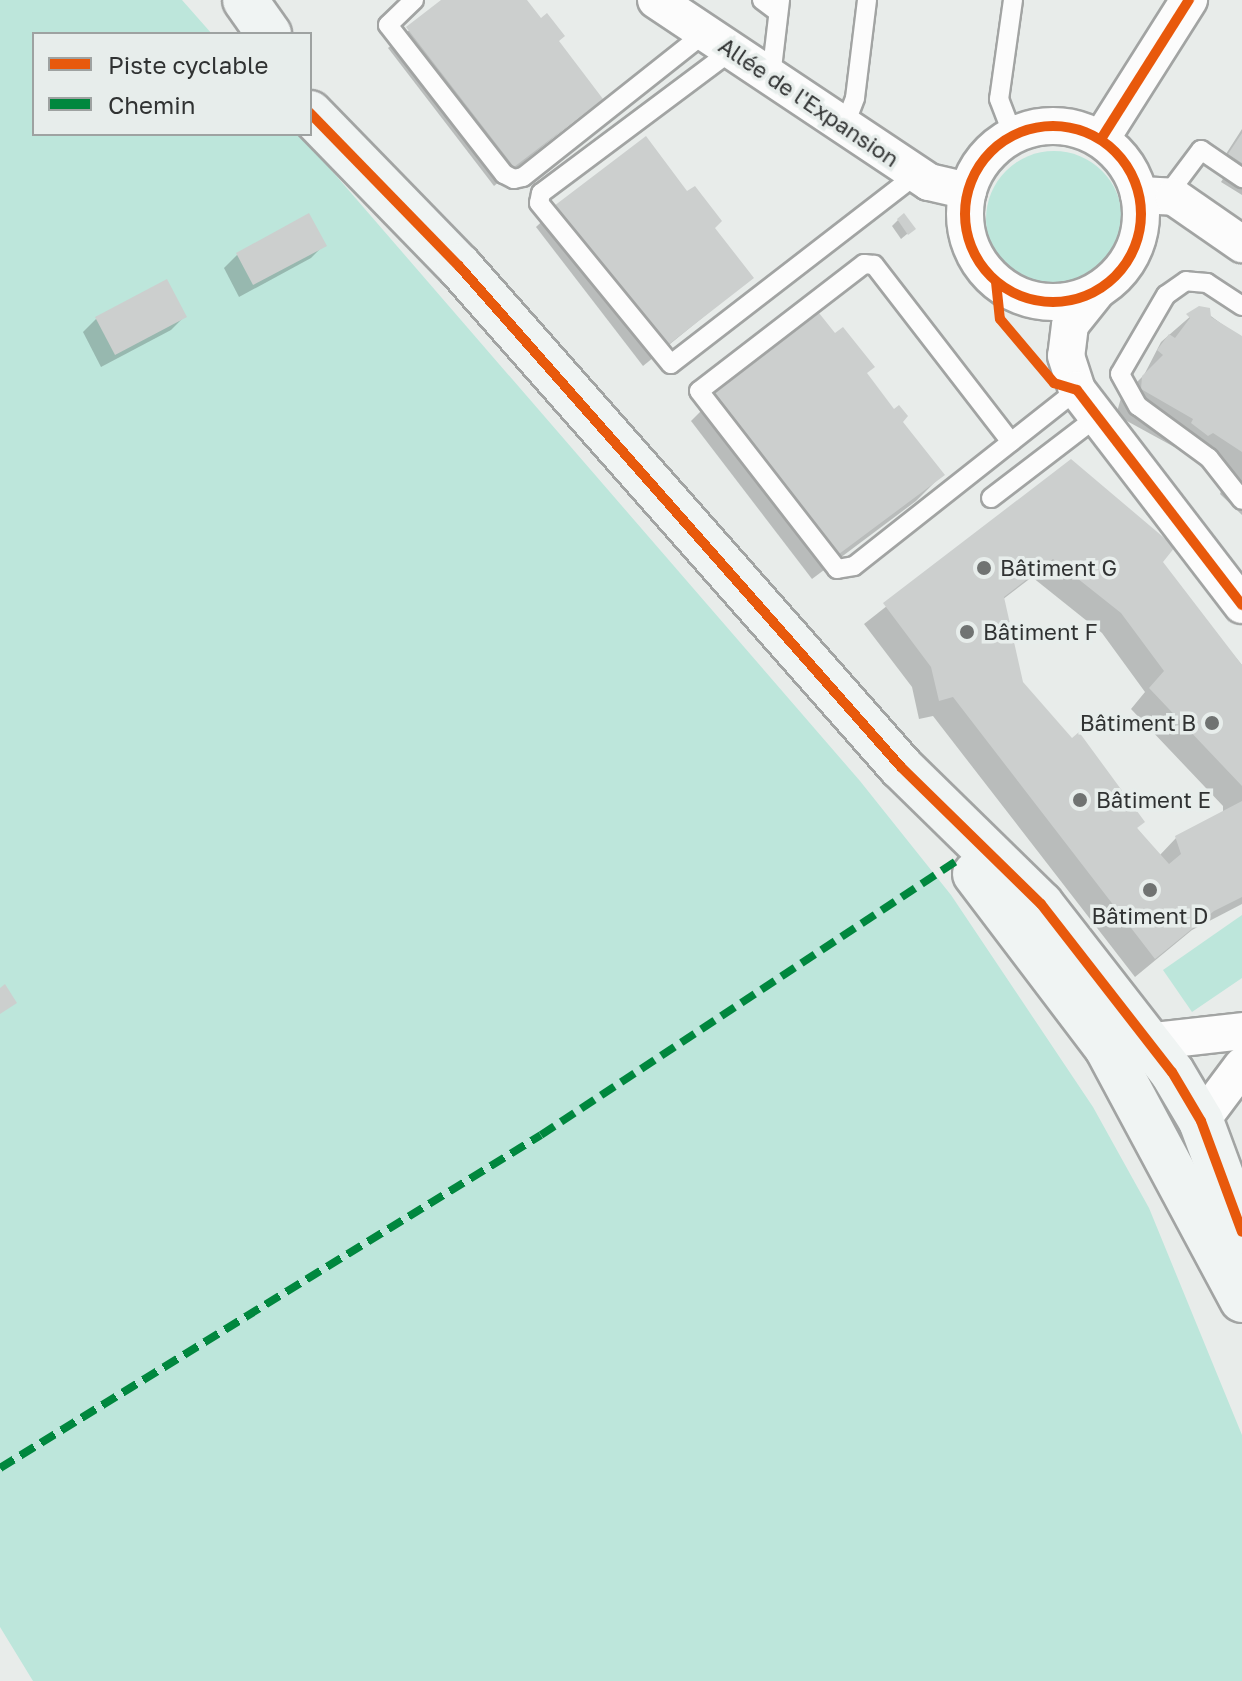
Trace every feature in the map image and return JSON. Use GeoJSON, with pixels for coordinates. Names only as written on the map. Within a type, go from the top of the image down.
{"type":"FeatureCollection","features":[{"type":"Feature","properties":{"kind":"street"},"geometry":{"type":"LineString","coordinates":[[218,0],[238,32]]}},
{"type":"Feature","properties":{"kind":"street"},"geometry":{"type":"LineString","coordinates":[[245,0],[268,32]]}},
{"type":"Feature","properties":{"kind":"street","name":"Allée de l'Expansion"},"geometry":{"type":"LineString","coordinates":[[656,0],[917,174],[968,191]]}},
{"type":"Feature","properties":{"kind":"street"},"geometry":{"type":"LineString","coordinates":[[1101,139],[1189,0]]}},
{"type":"Feature","properties":{"kind":"street"},"geometry":{"type":"LineString","coordinates":[[312,97],[346,147]]}},
{"type":"Feature","properties":{"kind":"street"},"geometry":{"type":"LineString","coordinates":[[312,115],[459,266],[901,767],[1041,904],[1172,1072],[1201,1121],[1242,1232]]}},
{"type":"Feature","properties":{"kind":"street"},"geometry":{"type":"LineString","coordinates":[[1097,291],[1070,301],[1042,302],[996,282],[969,241],[968,191],[985,159],[1013,136],[1055,126],[1101,139],[1154,194],[1242,244]]}},
{"type":"Feature","properties":{"kind":"street"},"geometry":{"type":"LineString","coordinates":[[1154,194],[1141,223],[1134,250],[1119,274],[1097,291],[1070,325],[1066,356],[1087,403],[1242,605]]}},
{"type":"Feature","properties":{"kind":"street"},"geometry":{"type":"LineString","coordinates":[[901,767],[961,858],[1026,934],[1100,1037],[1242,1300]]}},
{"type":"Feature","properties":{"kind":"street"},"geometry":{"type":"LineString","coordinates":[[1026,934],[1066,965],[1128,1058],[1201,1121]]}},
{"type":"Feature","properties":{"kind":"street"},"geometry":{"type":"LineString","coordinates":[[1146,1042],[1242,1031]]}},
{"type":"Feature","properties":{"kind":"street"},"geometry":{"type":"LineString","coordinates":[[1146,1042],[1160,1084],[1160,1145]]}},
{"type":"Feature","properties":{"kind":"street"},"geometry":{"type":"LineString","coordinates":[[1201,1121],[1242,1066]]}},
{"type":"Feature","properties":{"kind":"lane"},"geometry":{"type":"LineString","coordinates":[[414,0],[388,25],[504,174],[514,179],[523,177],[650,75],[718,42]]}},
{"type":"Feature","properties":{"kind":"lane"},"geometry":{"type":"LineString","coordinates":[[762,0],[779,6],[771,77]]}},
{"type":"Feature","properties":{"kind":"lane"},"geometry":{"type":"LineString","coordinates":[[844,127],[855,98],[867,0]]}},
{"type":"Feature","properties":{"kind":"lane"},"geometry":{"type":"LineString","coordinates":[[1013,0],[999,99],[1013,136]]}},
{"type":"Feature","properties":{"kind":"lane"},"geometry":{"type":"LineString","coordinates":[[718,42],[541,193],[539,203],[671,364],[917,174]]}},
{"type":"Feature","properties":{"kind":"lane"},"geometry":{"type":"LineString","coordinates":[[1154,194],[1201,150],[1242,178]]}},
{"type":"Feature","properties":{"kind":"lane"},"geometry":{"type":"LineString","coordinates":[[1011,442],[874,265],[864,264],[699,391],[837,569],[854,566],[1011,442],[1087,403]]}},
{"type":"Feature","properties":{"kind":"lane"},"geometry":{"type":"LineString","coordinates":[[1242,306],[1207,283],[1186,281],[1166,295],[1120,374],[1138,406],[1209,458],[1242,500]]}},
{"type":"Feature","properties":{"kind":"lane"},"geometry":{"type":"LineString","coordinates":[[991,498],[1087,403]]}},
{"type":"Feature","properties":{"kind":"green space"},"geometry":{"type":"Polygon","coordinates":[[[0,0],[182,0],[210,32],[32,32],[32,136],[302,136],[860,781],[951,895],[1093,1107],[1149,1208],[1242,1435],[1242,1681],[33,1681],[0,1627],[0,0]]]}},
{"type":"Feature","properties":{"kind":"green space"},"geometry":{"type":"Polygon","coordinates":[[[1054,151],[1080,157],[1102,171],[1116,193],[1122,219],[1116,245],[1102,267],[1080,281],[1054,287],[1028,281],[1006,267],[992,245],[986,219],[992,193],[1006,171],[1028,157],[1054,151]]]}},
{"type":"Feature","properties":{"kind":"green space"},"geometry":{"type":"Polygon","coordinates":[[[1242,915],[1242,978],[1192,1012],[1163,970],[1242,915]]]}},
{"type":"Feature","properties":{"kind":"building"},"geometry":{"type":"Polygon","coordinates":[[[441,0],[527,0],[541,18],[547,13],[565,36],[559,41],[603,99],[514,167],[406,27],[441,0]]]}},
{"type":"Feature","properties":{"kind":"building"},"geometry":{"type":"Polygon","coordinates":[[[1242,133],[1242,163],[1228,154],[1242,133]]]}},
{"type":"Feature","properties":{"kind":"building"},"geometry":{"type":"Polygon","coordinates":[[[646,136],[687,191],[695,186],[722,221],[715,228],[754,278],[664,348],[554,206],[646,136]]]}},
{"type":"Feature","properties":{"kind":"building"},"geometry":{"type":"Polygon","coordinates":[[[309,213],[327,246],[253,285],[236,253],[309,213]]]}},
{"type":"Feature","properties":{"kind":"building"},"geometry":{"type":"Polygon","coordinates":[[[904,213],[916,229],[908,235],[897,219],[904,213]]]}},
{"type":"Feature","properties":{"kind":"building"},"geometry":{"type":"Polygon","coordinates":[[[167,279],[187,317],[115,355],[95,317],[167,279]]]}},
{"type":"Feature","properties":{"kind":"building"},"geometry":{"type":"Polygon","coordinates":[[[1199,306],[1210,308],[1211,317],[1242,336],[1242,452],[1213,433],[1208,436],[1191,423],[1193,419],[1141,389],[1142,376],[1163,355],[1157,350],[1169,334],[1175,338],[1190,318],[1186,314],[1199,306]]]}},
{"type":"Feature","properties":{"kind":"building"},"geometry":{"type":"Polygon","coordinates":[[[819,313],[835,333],[843,327],[875,367],[867,373],[894,409],[899,405],[908,416],[903,422],[945,475],[839,554],[715,393],[819,313]]]}},
{"type":"Feature","properties":{"kind":"building"},"geometry":{"type":"Polygon","coordinates":[[[1071,459],[1175,547],[1163,562],[1242,665],[1242,786],[1149,688],[1164,671],[1121,613],[1053,559],[1004,597],[1023,682],[1072,738],[1079,732],[1145,822],[1137,828],[1169,864],[1181,854],[1175,836],[1242,801],[1242,897],[1214,911],[1155,959],[953,697],[939,701],[931,667],[883,603],[1071,459]]]}},
{"type":"Feature","properties":{"kind":"building"},"geometry":{"type":"Polygon","coordinates":[[[5,984],[17,1003],[0,1014],[0,988],[5,984]]]}},
{"type":"Feature","properties":{"kind":"marked path"},"geometry":{"type":"LineString","coordinates":[[0,1468],[541,1135],[961,858]]}},
{"type":"Feature","properties":{"kind":"cycle path"},"geometry":{"type":"LineString","coordinates":[[1101,139],[1189,0]]}},
{"type":"Feature","properties":{"kind":"cycle path"},"geometry":{"type":"LineString","coordinates":[[312,115],[459,266],[901,767],[1041,904],[1172,1072],[1201,1121],[1242,1232]]}},
{"type":"Feature","properties":{"kind":"cycle path"},"geometry":{"type":"LineString","coordinates":[[1053,126],[1087,133],[1115,152],[1134,180],[1141,214],[1134,248],[1115,276],[1087,295],[1053,302],[1019,295],[991,276],[972,248],[965,214],[972,180],[991,152],[1019,133],[1053,126]]}},
{"type":"Feature","properties":{"kind":"cycle path"},"geometry":{"type":"LineString","coordinates":[[996,282],[1000,319],[1054,383],[1077,390],[1242,605]]}},
{"type":"Feature","properties":{"kind":"place","name":"Bâtiment G"},"geometry":{"type":"Point","coordinates":[984,568]}},
{"type":"Feature","properties":{"kind":"place","name":"Bâtiment F"},"geometry":{"type":"Point","coordinates":[967,632]}},
{"type":"Feature","properties":{"kind":"place","name":"Bâtiment B"},"geometry":{"type":"Point","coordinates":[1212,723]}},
{"type":"Feature","properties":{"kind":"place","name":"Bâtiment E"},"geometry":{"type":"Point","coordinates":[1080,800]}},
{"type":"Feature","properties":{"kind":"place","name":"Bâtiment D"},"geometry":{"type":"Point","coordinates":[1150,890]}}]}
